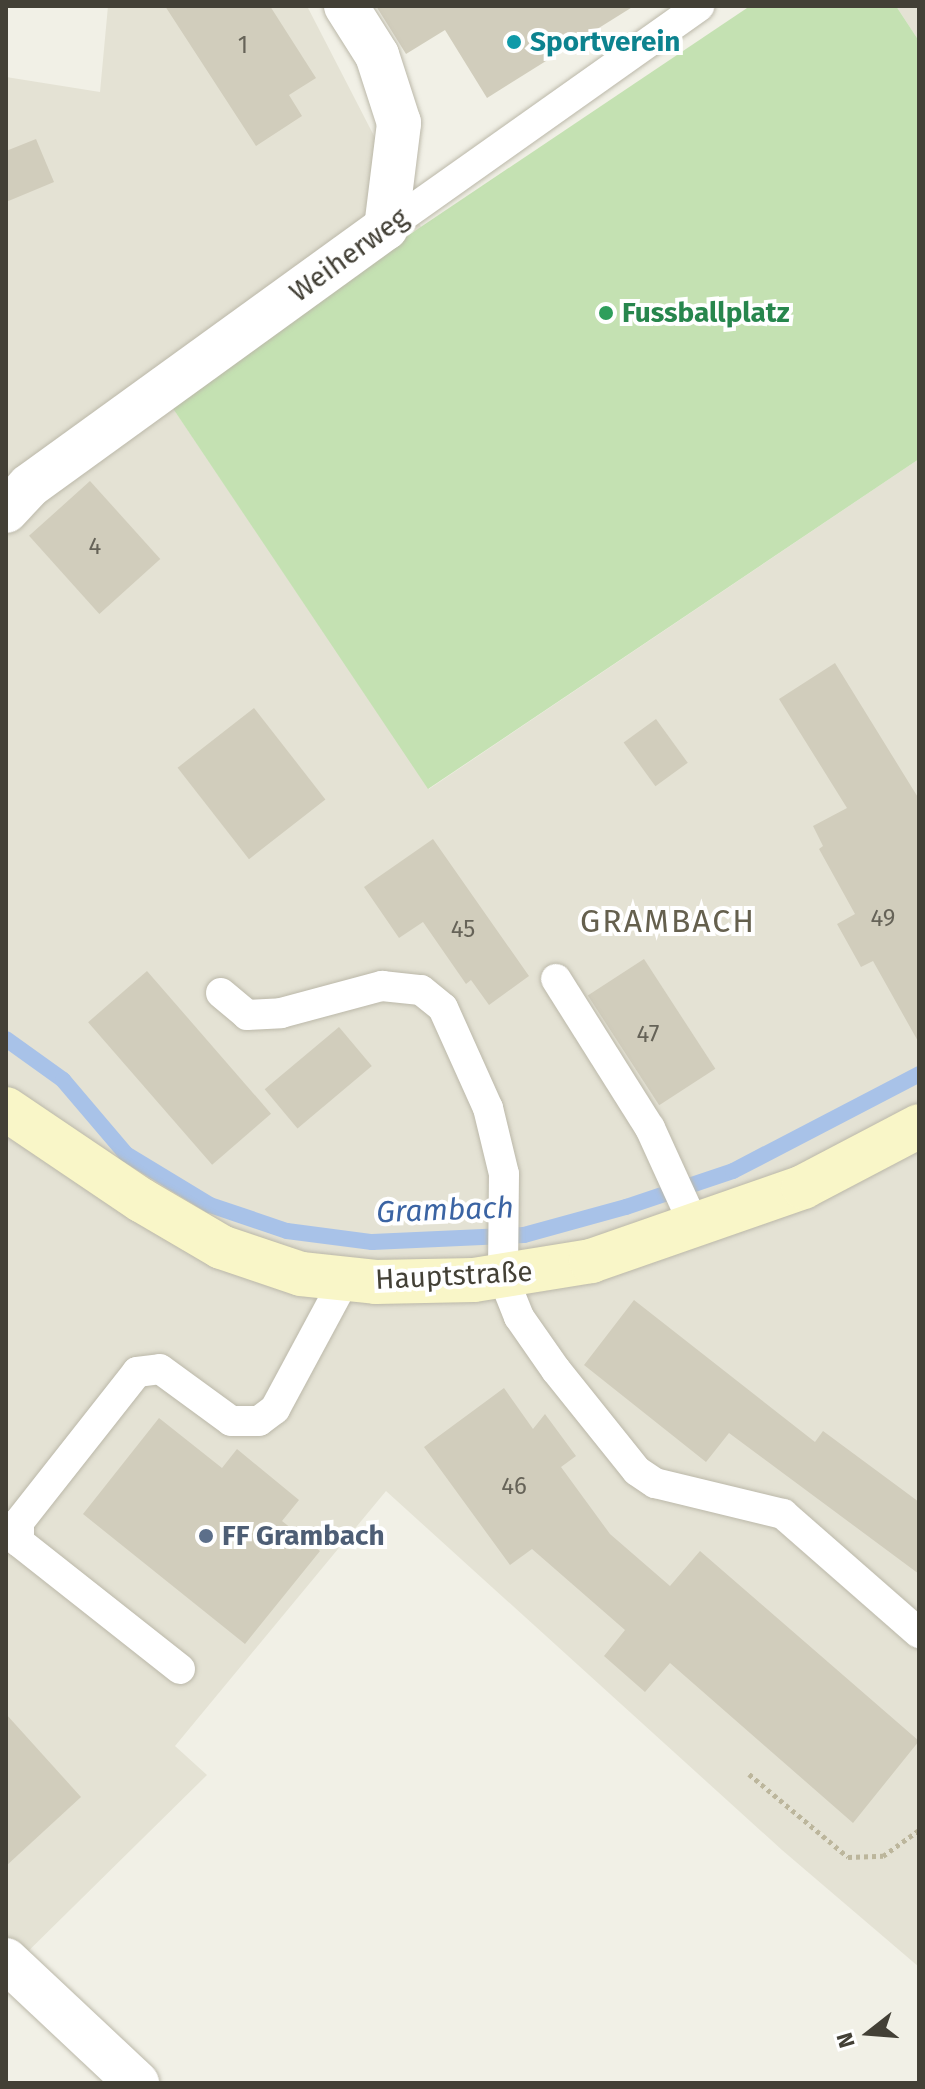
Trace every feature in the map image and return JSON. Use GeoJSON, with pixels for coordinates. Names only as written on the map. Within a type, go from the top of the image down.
{"type":"FeatureCollection","features":[{"type":"Feature","properties":{"kind":"main road","name":"Hauptstraße"},"geometry":{"type":"LineString","coordinates":[[6,1109],[141,1200],[221,1247],[301,1274],[413,1282],[503,1264],[591,1261],[692,1217],[803,1187],[919,1126]]}},
{"type":"Feature","properties":{"kind":"street"},"geometry":{"type":"LineString","coordinates":[[346,6],[377,55],[399,123],[386,228]]}},
{"type":"Feature","properties":{"kind":"street","name":"Weiherweg"},"geometry":{"type":"LineString","coordinates":[[6,511],[29,486],[386,228]]}},
{"type":"Feature","properties":{"kind":"street"},"geometry":{"type":"LineString","coordinates":[[6,1960],[137,2083]]}},
{"type":"Feature","properties":{"kind":"lane","name":"Weiherweg"},"geometry":{"type":"LineString","coordinates":[[386,228],[699,6]]}},
{"type":"Feature","properties":{"kind":"lane"},"geometry":{"type":"LineString","coordinates":[[556,979],[675,1175],[692,1217]]}},
{"type":"Feature","properties":{"kind":"lane"},"geometry":{"type":"LineString","coordinates":[[221,993],[247,1015],[281,1013],[382,986],[421,990],[443,1008],[488,1108],[504,1174],[503,1264],[519,1317],[637,1471],[655,1483],[783,1514],[919,1633]]}},
{"type":"Feature","properties":{"kind":"lane"},"geometry":{"type":"LineString","coordinates":[[180,1669],[19,1542],[19,1522],[137,1372],[160,1369],[231,1421],[259,1421],[275,1409],[345,1279]]}},
{"type":"Feature","properties":{"kind":"path"},"geometry":{"type":"LineString","coordinates":[[749,1774],[848,1857],[883,1856],[919,1830]]}},
{"type":"Feature","properties":{"kind":"shaded area"},"geometry":{"type":"Polygon","coordinates":[[[108,6],[307,6],[421,227],[167,399],[429,789],[919,459],[919,1967],[782,1850],[386,1491],[175,1746],[207,1775],[6,1973],[6,77],[100,92],[108,6]]]}},
{"type":"Feature","properties":{"kind":"shaded area"},"geometry":{"type":"Polygon","coordinates":[[[896,6],[919,6],[919,41],[896,6]]]}},
{"type":"Feature","properties":{"kind":"green space","name":"Fussballplatz"},"geometry":{"type":"Polygon","coordinates":[[[750,6],[896,6],[919,41],[919,459],[428,789],[166,398],[750,6]]]}},
{"type":"Feature","properties":{"kind":"building"},"geometry":{"type":"Polygon","coordinates":[[[165,6],[270,6],[316,78],[289,95],[302,116],[256,146],[165,6]]]}},
{"type":"Feature","properties":{"kind":"building","name":"Sportverein"},"geometry":{"type":"Polygon","coordinates":[[[376,6],[634,6],[487,98],[445,30],[406,54],[376,6]]]}},
{"type":"Feature","properties":{"kind":"building"},"geometry":{"type":"Polygon","coordinates":[[[36,139],[54,182],[6,202],[6,151],[36,139]]]}},
{"type":"Feature","properties":{"kind":"building"},"geometry":{"type":"Polygon","coordinates":[[[90,481],[160,559],[99,614],[29,536],[90,481]]]}},
{"type":"Feature","properties":{"kind":"building"},"geometry":{"type":"Polygon","coordinates":[[[835,663],[919,799],[919,1043],[873,961],[861,967],[837,924],[855,914],[819,849],[823,846],[813,826],[847,808],[779,699],[835,663]]]}},
{"type":"Feature","properties":{"kind":"building"},"geometry":{"type":"Polygon","coordinates":[[[254,708],[325,799],[249,859],[178,768],[254,708]]]}},
{"type":"Feature","properties":{"kind":"building"},"geometry":{"type":"Polygon","coordinates":[[[656,719],[688,763],[655,786],[624,743],[656,719]]]}},
{"type":"Feature","properties":{"kind":"building"},"geometry":{"type":"Polygon","coordinates":[[[433,839],[529,976],[489,1005],[471,980],[466,984],[423,922],[399,938],[364,887],[433,839]]]}},
{"type":"Feature","properties":{"kind":"building"},"geometry":{"type":"Polygon","coordinates":[[[644,959],[715,1069],[659,1105],[588,995],[644,959]]]}},
{"type":"Feature","properties":{"kind":"building"},"geometry":{"type":"Polygon","coordinates":[[[147,971],[271,1114],[212,1165],[88,1022],[147,971]]]}},
{"type":"Feature","properties":{"kind":"building"},"geometry":{"type":"Polygon","coordinates":[[[339,1027],[372,1066],[297,1128],[265,1089],[339,1027]]]}},
{"type":"Feature","properties":{"kind":"building"},"geometry":{"type":"Polygon","coordinates":[[[634,1300],[815,1442],[823,1431],[919,1502],[919,1574],[729,1433],[706,1462],[584,1365],[634,1300]]]}},
{"type":"Feature","properties":{"kind":"building"},"geometry":{"type":"Polygon","coordinates":[[[504,1388],[533,1429],[545,1414],[576,1456],[561,1467],[610,1534],[670,1586],[700,1551],[919,1741],[853,1823],[670,1663],[645,1692],[604,1656],[625,1630],[532,1549],[510,1565],[424,1447],[504,1388]]]}},
{"type":"Feature","properties":{"kind":"building","name":"FF Grambach"},"geometry":{"type":"Polygon","coordinates":[[[159,1418],[222,1468],[237,1449],[299,1500],[282,1521],[320,1551],[245,1644],[83,1514],[159,1418]]]}},
{"type":"Feature","properties":{"kind":"building"},"geometry":{"type":"Polygon","coordinates":[[[6,1714],[81,1797],[6,1866],[6,1714]]]}},
{"type":"Feature","properties":{"kind":"waterway","name":"Grambach"},"geometry":{"type":"LineString","coordinates":[[6,1039],[63,1080],[126,1154],[210,1205],[287,1231],[372,1242],[524,1235],[626,1207],[733,1171],[919,1074]]}},
{"type":"Feature","properties":{"kind":"place","name":"Sportverein"},"geometry":{"type":"Point","coordinates":[514,42]}},
{"type":"Feature","properties":{"kind":"place","name":"Fussballplatz"},"geometry":{"type":"Point","coordinates":[606,313]}},
{"type":"Feature","properties":{"kind":"place","name":"FF Grambach"},"geometry":{"type":"Point","coordinates":[206,1536]}},
{"type":"Feature","properties":{"kind":"district","name":"GRAMBACH"},"geometry":{"type":"Point","coordinates":[668,921]}}]}
